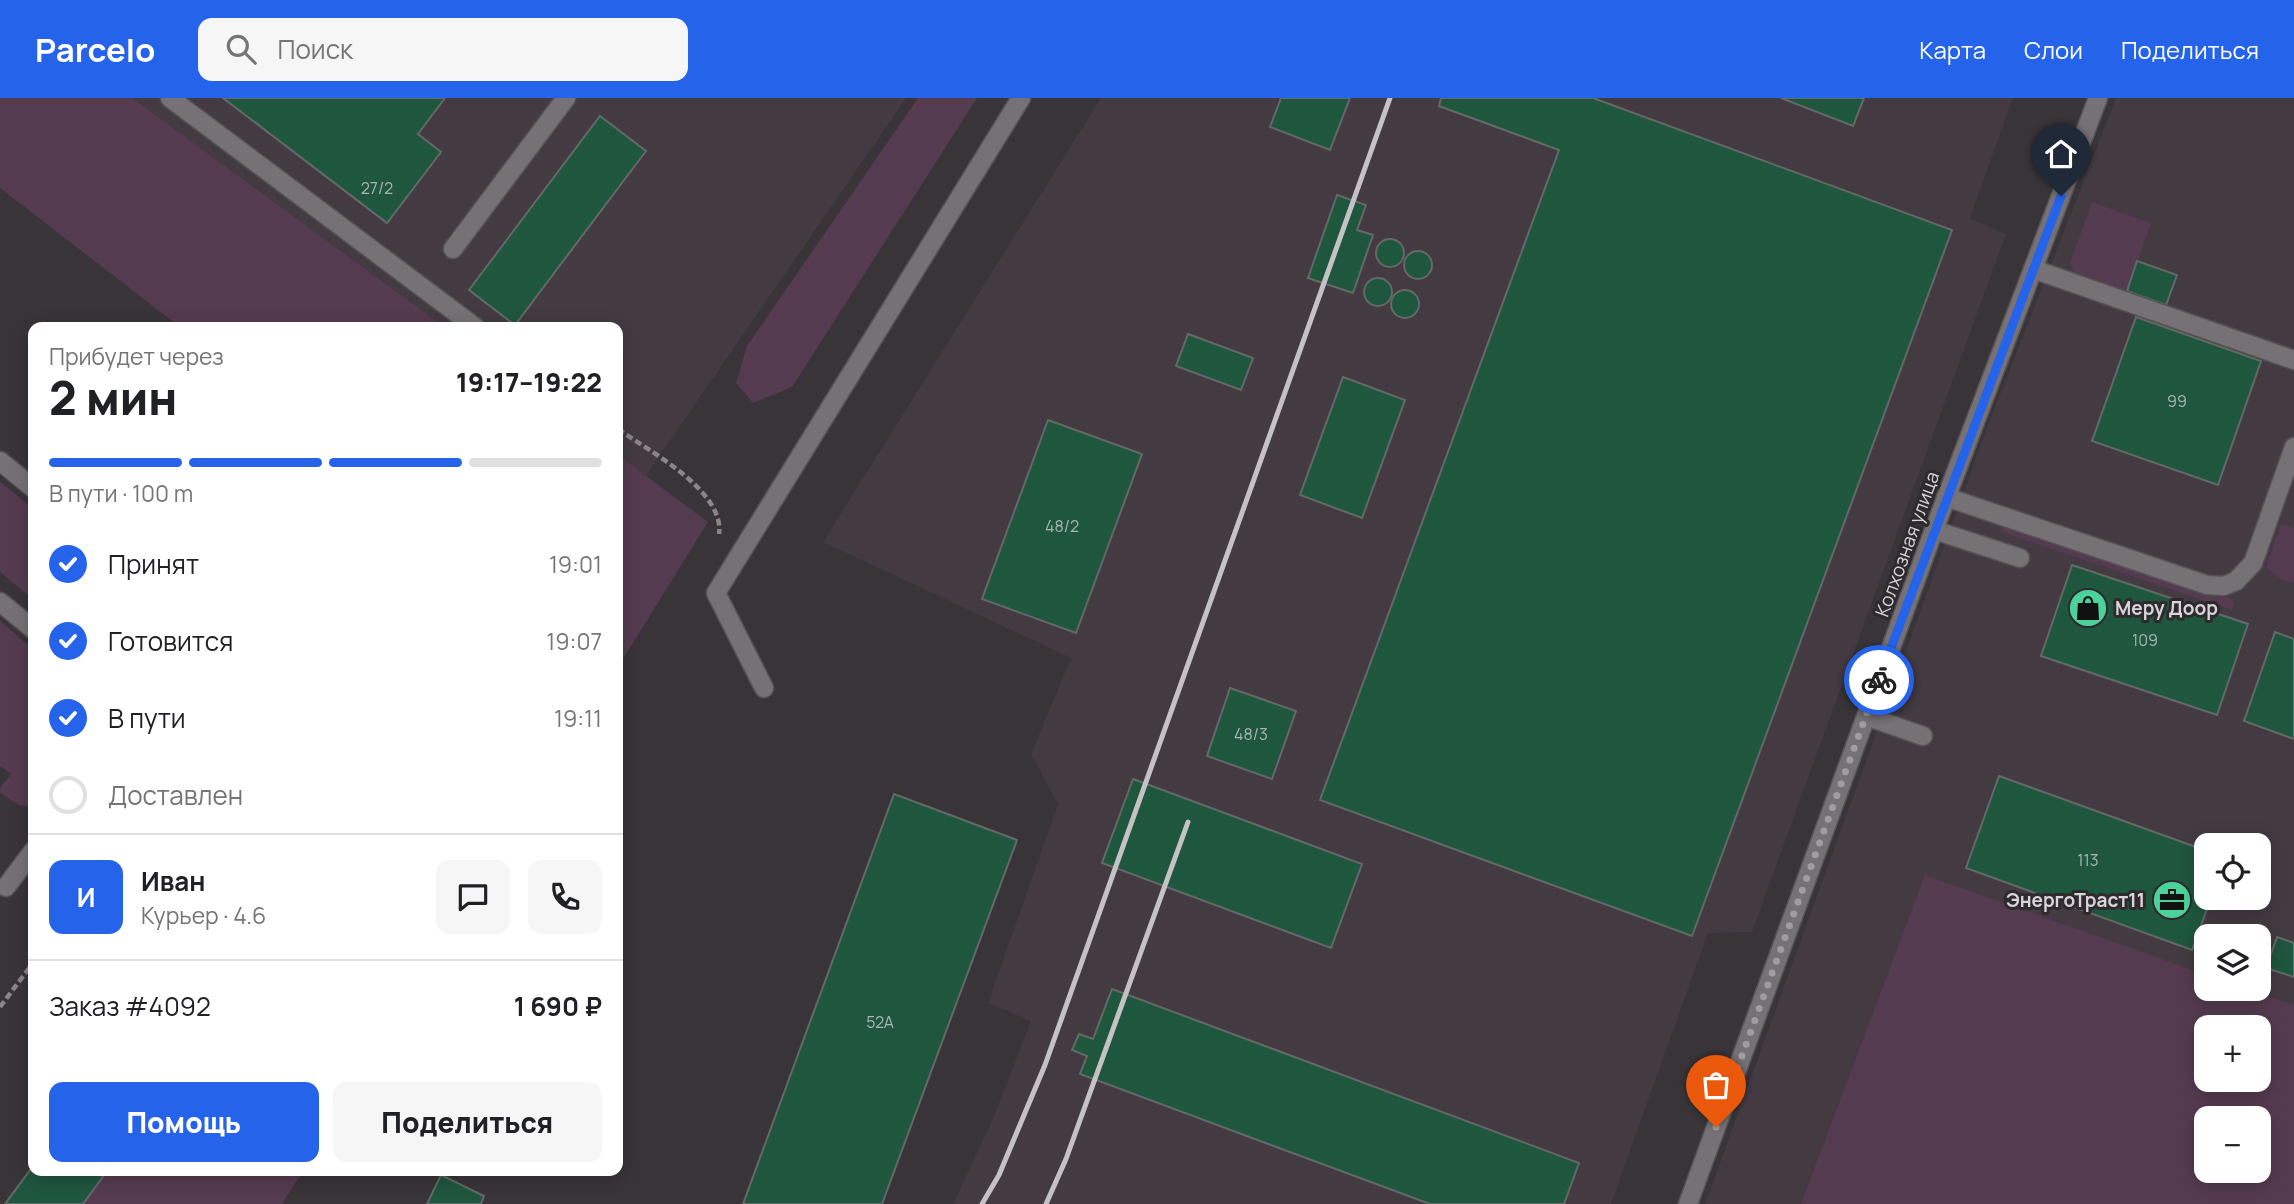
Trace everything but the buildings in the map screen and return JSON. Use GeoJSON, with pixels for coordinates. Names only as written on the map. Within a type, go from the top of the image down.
{"type":"FeatureCollection","features":[{"type":"Feature","properties":{"kind":"street"},"geometry":{"type":"LineString","coordinates":[[170,98],[468,322]]}},
{"type":"Feature","properties":{"kind":"street"},"geometry":{"type":"LineString","coordinates":[[453,249],[566,98]]}},
{"type":"Feature","properties":{"kind":"street"},"geometry":{"type":"LineString","coordinates":[[764,688],[716,593],[1021,98]]}},
{"type":"Feature","properties":{"kind":"street","name":"Колхозная улица"},"geometry":{"type":"LineString","coordinates":[[1688,1204],[1946,497],[2098,98]]}},
{"type":"Feature","properties":{"kind":"street"},"geometry":{"type":"LineString","coordinates":[[2033,269],[2294,360]]}},
{"type":"Feature","properties":{"kind":"street"},"geometry":{"type":"LineString","coordinates":[[1946,497],[2207,585],[2224,586],[2236,581],[2253,563],[2294,447]]}},
{"type":"Feature","properties":{"kind":"street"},"geometry":{"type":"LineString","coordinates":[[0,461],[28,484]]}},
{"type":"Feature","properties":{"kind":"street"},"geometry":{"type":"LineString","coordinates":[[1934,530],[2020,558]]}},
{"type":"Feature","properties":{"kind":"street"},"geometry":{"type":"LineString","coordinates":[[0,602],[28,625]]}},
{"type":"Feature","properties":{"kind":"street"},"geometry":{"type":"LineString","coordinates":[[1866,716],[1923,736]]}},
{"type":"Feature","properties":{"kind":"street"},"geometry":{"type":"LineString","coordinates":[[6,887],[28,858]]}},
{"type":"Feature","properties":{"kind":"path"},"geometry":{"type":"LineString","coordinates":[[623,433],[699,487],[717,511],[720,531],[716,542]]}},
{"type":"Feature","properties":{"kind":"path"},"geometry":{"type":"LineString","coordinates":[[0,1007],[28,970]]}},
{"type":"Feature","properties":{"kind":"shaded area"},"geometry":{"type":"Polygon","coordinates":[[[0,98],[906,98],[623,509],[623,322],[259,322],[0,98]]]}},
{"type":"Feature","properties":{"kind":"shaded area"},"geometry":{"type":"Polygon","coordinates":[[[0,98],[132,98],[437,322],[174,322],[0,188],[0,98]]]}},
{"type":"Feature","properties":{"kind":"shaded area"},"geometry":{"type":"Polygon","coordinates":[[[918,98],[977,98],[792,387],[753,403],[736,383],[747,346],[918,98]]]}},
{"type":"Feature","properties":{"kind":"shaded area"},"geometry":{"type":"Polygon","coordinates":[[[1101,98],[2013,98],[1970,218],[2006,234],[1752,932],[1708,933],[1611,1204],[953,1204],[992,1121],[1031,1021],[988,1003],[1058,804],[1031,754],[1071,658],[823,542],[1101,98]]]}},
{"type":"Feature","properties":{"kind":"shaded area"},"geometry":{"type":"Polygon","coordinates":[[[2116,98],[2294,98],[2294,1204],[1705,1204],[1984,436],[2116,98]]]}},
{"type":"Feature","properties":{"kind":"shaded area"},"geometry":{"type":"Polygon","coordinates":[[[2092,202],[2151,223],[2127,291],[2074,272],[2070,263],[2092,202]]]}},
{"type":"Feature","properties":{"kind":"shaded area"},"geometry":{"type":"Polygon","coordinates":[[[623,459],[708,522],[623,659],[623,459]]]}},
{"type":"Feature","properties":{"kind":"shaded area"},"geometry":{"type":"Polygon","coordinates":[[[0,482],[28,504],[28,595],[0,572],[0,482]]]}},
{"type":"Feature","properties":{"kind":"shaded area"},"geometry":{"type":"Polygon","coordinates":[[[2281,524],[2294,528],[2294,583],[2282,580],[2266,567],[2281,524]]]}},
{"type":"Feature","properties":{"kind":"shaded area"},"geometry":{"type":"Polygon","coordinates":[[[2010,525],[2232,599],[2233,610],[1998,531],[2010,525]]]}},
{"type":"Feature","properties":{"kind":"shaded area"},"geometry":{"type":"Polygon","coordinates":[[[0,621],[28,645],[28,806],[19,805],[0,793],[0,788],[11,774],[0,766],[0,621]]]}},
{"type":"Feature","properties":{"kind":"shaded area"},"geometry":{"type":"Polygon","coordinates":[[[1925,875],[2194,970],[2194,1001],[2271,1001],[2271,997],[2294,1005],[2294,1204],[1801,1204],[1925,875]]]}},
{"type":"Feature","properties":{"kind":"shaded area"},"geometry":{"type":"Polygon","coordinates":[[[103,1176],[300,1176],[282,1204],[83,1204],[103,1176]]]}},
{"type":"Feature","properties":{"kind":"railway"},"geometry":{"type":"LineString","coordinates":[[982,1204],[999,1175],[1045,1065],[1390,98]]}},
{"type":"Feature","properties":{"kind":"railway"},"geometry":{"type":"LineString","coordinates":[[1046,1204],[1066,1159],[1188,822]]}},
{"type":"Feature","properties":{"kind":"way so far"},"geometry":{"type":"LineString","coordinates":[[1716,1127],[1879,680]]}},
{"type":"Feature","properties":{"kind":"place","name":"Меру Доор"},"geometry":{"type":"Point","coordinates":[2088,608]}},
{"type":"Feature","properties":{"kind":"place","name":"ЭнергоТраст11"},"geometry":{"type":"Point","coordinates":[2172,900]}},
{"type":"Feature","properties":{"kind":"route"},"geometry":{"type":"LineString","coordinates":[[1879,680],[2061,196]]}}]}
